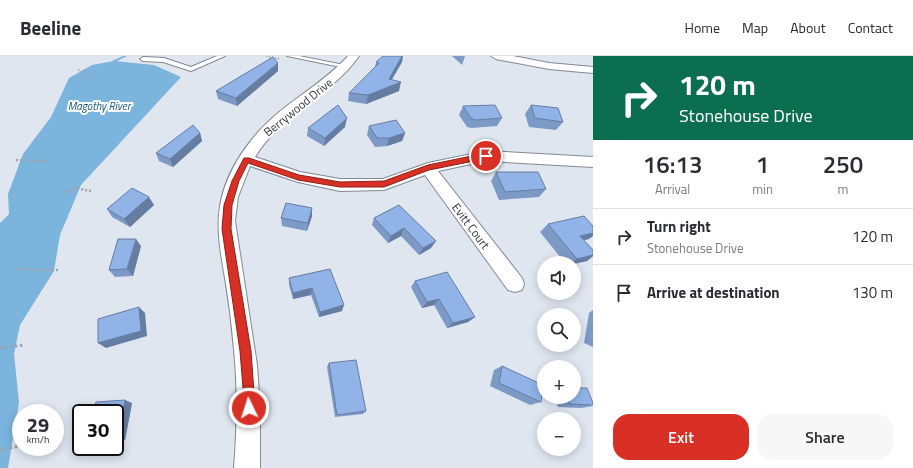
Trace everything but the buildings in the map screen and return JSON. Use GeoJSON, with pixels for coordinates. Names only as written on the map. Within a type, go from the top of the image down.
{"type":"FeatureCollection","features":[{"type":"Feature","properties":{"kind":"street"},"geometry":{"type":"LineString","coordinates":[[496,56],[549,66],[593,70]]}},
{"type":"Feature","properties":{"kind":"street","name":"Berrywood Drive"},"geometry":{"type":"LineString","coordinates":[[247,468],[249,408],[245,351],[226,229],[228,205],[236,181],[246,159],[260,139],[278,121],[340,73],[350,61]]}},
{"type":"Feature","properties":{"kind":"street"},"geometry":{"type":"LineString","coordinates":[[246,159],[298,177],[340,185],[384,184],[428,168],[486,156],[593,162]]}},
{"type":"Feature","properties":{"kind":"street","name":"Evitt Court"},"geometry":{"type":"LineString","coordinates":[[428,168],[515,284]]}},
{"type":"Feature","properties":{"kind":"lane"},"geometry":{"type":"LineString","coordinates":[[143,59],[164,60],[192,69],[222,56]]}},
{"type":"Feature","properties":{"kind":"lane"},"geometry":{"type":"LineString","coordinates":[[287,58],[350,61]]}},
{"type":"Feature","properties":{"kind":"path"},"geometry":{"type":"LineString","coordinates":[[266,56],[287,58]]}},
{"type":"Feature","properties":{"kind":"path"},"geometry":{"type":"LineString","coordinates":[[78,70],[93,76],[88,80]]}},
{"type":"Feature","properties":{"kind":"path"},"geometry":{"type":"LineString","coordinates":[[16,160],[46,161]]}},
{"type":"Feature","properties":{"kind":"path"},"geometry":{"type":"LineString","coordinates":[[64,191],[71,193],[75,188],[91,191]]}},
{"type":"Feature","properties":{"kind":"path"},"geometry":{"type":"LineString","coordinates":[[16,269],[59,270]]}},
{"type":"Feature","properties":{"kind":"path"},"geometry":{"type":"LineString","coordinates":[[0,348],[24,345]]}},
{"type":"Feature","properties":{"kind":"path"},"geometry":{"type":"LineString","coordinates":[[0,450],[12,447]]}},
{"type":"Feature","properties":{"kind":"water","name":"Magothy River"},"geometry":{"type":"Polygon","coordinates":[[[114,61],[154,65],[181,77],[81,185],[60,235],[54,271],[20,325],[14,354],[19,402],[19,404],[12,404],[12,444],[8,468],[0,468],[0,223],[9,214],[8,194],[23,154],[51,117],[69,78],[92,65],[114,61]]]}},
{"type":"Feature","properties":{"kind":"waterway"},"geometry":{"type":"LineString","coordinates":[[114,61],[125,56]]}},
{"type":"Feature","properties":{"kind":"route"},"geometry":{"type":"LineString","coordinates":[[249,408],[245,351],[226,229],[228,205],[236,181],[246,159],[298,177],[340,185],[384,184],[428,168],[486,156]]}}]}
